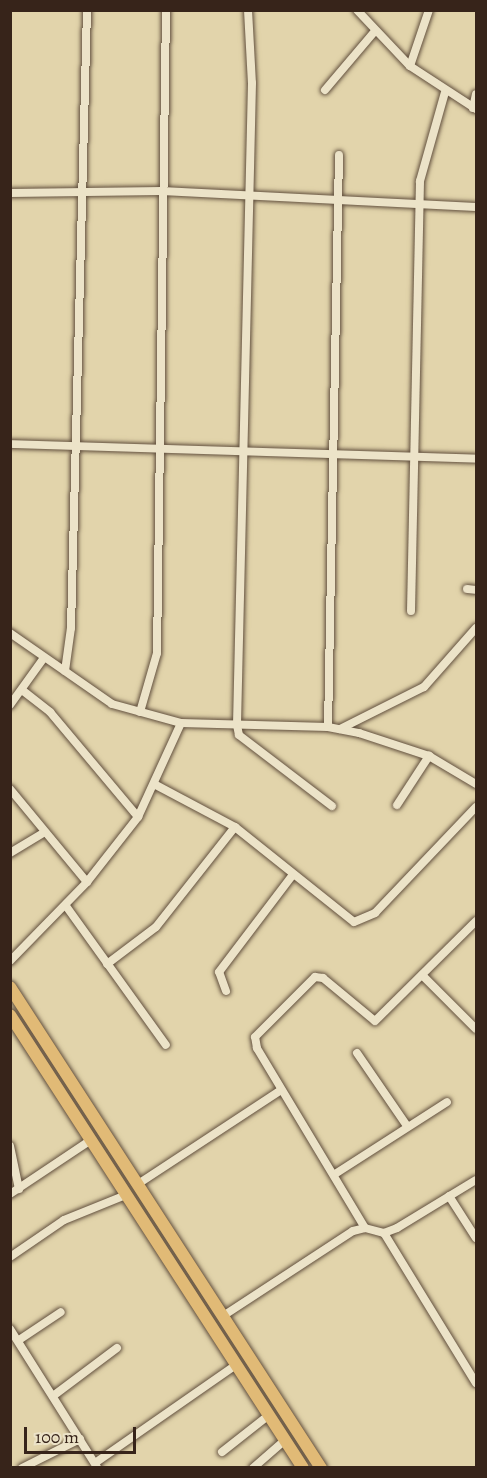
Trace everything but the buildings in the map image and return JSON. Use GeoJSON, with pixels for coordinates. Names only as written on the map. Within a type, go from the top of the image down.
{"type":"FeatureCollection","features":[{"type":"Feature","properties":{"kind":"main road"},"geometry":{"type":"LineString","coordinates":[[10,987],[321,1467]]}},
{"type":"Feature","properties":{"kind":"main road"},"geometry":{"type":"LineString","coordinates":[[10,1015],[303,1467]]}},
{"type":"Feature","properties":{"kind":"street"},"geometry":{"type":"LineString","coordinates":[[65,671],[71,628],[87,10]]}},
{"type":"Feature","properties":{"kind":"street"},"geometry":{"type":"LineString","coordinates":[[140,712],[157,661],[163,450],[162,192],[166,10]]}},
{"type":"Feature","properties":{"kind":"street"},"geometry":{"type":"LineString","coordinates":[[248,10],[249,195],[237,725],[239,735],[332,806]]}},
{"type":"Feature","properties":{"kind":"street"},"geometry":{"type":"LineString","coordinates":[[357,10],[410,66],[445,92],[475,108],[477,94]]}},
{"type":"Feature","properties":{"kind":"street"},"geometry":{"type":"LineString","coordinates":[[410,66],[429,10]]}},
{"type":"Feature","properties":{"kind":"street"},"geometry":{"type":"LineString","coordinates":[[325,90],[375,31]]}},
{"type":"Feature","properties":{"kind":"street"},"geometry":{"type":"LineString","coordinates":[[411,611],[423,159],[445,92]]}},
{"type":"Feature","properties":{"kind":"street"},"geometry":{"type":"LineString","coordinates":[[328,727],[335,201],[339,155]]}},
{"type":"Feature","properties":{"kind":"street"},"geometry":{"type":"LineString","coordinates":[[10,193],[162,192],[477,207]]}},
{"type":"Feature","properties":{"kind":"street"},"geometry":{"type":"LineString","coordinates":[[10,444],[415,459],[477,459]]}},
{"type":"Feature","properties":{"kind":"street"},"geometry":{"type":"LineString","coordinates":[[467,588],[477,590]]}},
{"type":"Feature","properties":{"kind":"street"},"geometry":{"type":"LineString","coordinates":[[340,729],[424,687],[477,628]]}},
{"type":"Feature","properties":{"kind":"street"},"geometry":{"type":"LineString","coordinates":[[10,633],[43,659],[65,671],[104,700],[140,712],[181,723],[340,729],[429,756],[477,784]]}},
{"type":"Feature","properties":{"kind":"street"},"geometry":{"type":"LineString","coordinates":[[10,705],[43,659]]}},
{"type":"Feature","properties":{"kind":"street"},"geometry":{"type":"LineString","coordinates":[[22,690],[50,712],[138,817]]}},
{"type":"Feature","properties":{"kind":"street"},"geometry":{"type":"LineString","coordinates":[[10,961],[66,906],[138,817],[181,723]]}},
{"type":"Feature","properties":{"kind":"street"},"geometry":{"type":"LineString","coordinates":[[398,805],[429,756]]}},
{"type":"Feature","properties":{"kind":"street"},"geometry":{"type":"LineString","coordinates":[[154,784],[235,828],[341,914],[362,923],[477,807]]}},
{"type":"Feature","properties":{"kind":"street"},"geometry":{"type":"LineString","coordinates":[[10,789],[44,833],[87,882]]}},
{"type":"Feature","properties":{"kind":"street"},"geometry":{"type":"LineString","coordinates":[[106,964],[156,927],[235,828]]}},
{"type":"Feature","properties":{"kind":"street"},"geometry":{"type":"LineString","coordinates":[[10,854],[44,833]]}},
{"type":"Feature","properties":{"kind":"street"},"geometry":{"type":"LineString","coordinates":[[226,991],[219,972],[292,876]]}},
{"type":"Feature","properties":{"kind":"street"},"geometry":{"type":"LineString","coordinates":[[66,906],[166,1045]]}},
{"type":"Feature","properties":{"kind":"street"},"geometry":{"type":"LineString","coordinates":[[477,921],[375,1021],[323,978],[309,982],[254,1042],[335,1174],[365,1228],[384,1233],[477,1383]]}},
{"type":"Feature","properties":{"kind":"street"},"geometry":{"type":"LineString","coordinates":[[422,975],[476,1028]]}},
{"type":"Feature","properties":{"kind":"street"},"geometry":{"type":"LineString","coordinates":[[357,1053],[407,1126]]}},
{"type":"Feature","properties":{"kind":"street"},"geometry":{"type":"LineString","coordinates":[[138,1184],[282,1090]]}},
{"type":"Feature","properties":{"kind":"street"},"geometry":{"type":"LineString","coordinates":[[335,1174],[447,1102]]}},
{"type":"Feature","properties":{"kind":"street"},"geometry":{"type":"LineString","coordinates":[[10,1194],[91,1140]]}},
{"type":"Feature","properties":{"kind":"street"},"geometry":{"type":"LineString","coordinates":[[10,1146],[19,1189]]}},
{"type":"Feature","properties":{"kind":"street"},"geometry":{"type":"LineString","coordinates":[[384,1233],[477,1180]]}},
{"type":"Feature","properties":{"kind":"street"},"geometry":{"type":"LineString","coordinates":[[10,1257],[64,1220],[126,1195]]}},
{"type":"Feature","properties":{"kind":"street"},"geometry":{"type":"LineString","coordinates":[[449,1196],[477,1238]]}},
{"type":"Feature","properties":{"kind":"street"},"geometry":{"type":"LineString","coordinates":[[223,1316],[365,1228]]}},
{"type":"Feature","properties":{"kind":"street"},"geometry":{"type":"LineString","coordinates":[[19,1340],[61,1312]]}},
{"type":"Feature","properties":{"kind":"street"},"geometry":{"type":"LineString","coordinates":[[10,1329],[96,1465],[236,1365]]}},
{"type":"Feature","properties":{"kind":"street"},"geometry":{"type":"LineString","coordinates":[[53,1396],[117,1348]]}},
{"type":"Feature","properties":{"kind":"street"},"geometry":{"type":"LineString","coordinates":[[222,1452],[269,1415]]}},
{"type":"Feature","properties":{"kind":"street"},"geometry":{"type":"LineString","coordinates":[[22,1467],[80,1439]]}},
{"type":"Feature","properties":{"kind":"street"},"geometry":{"type":"LineString","coordinates":[[253,1467],[285,1440]]}}]}
